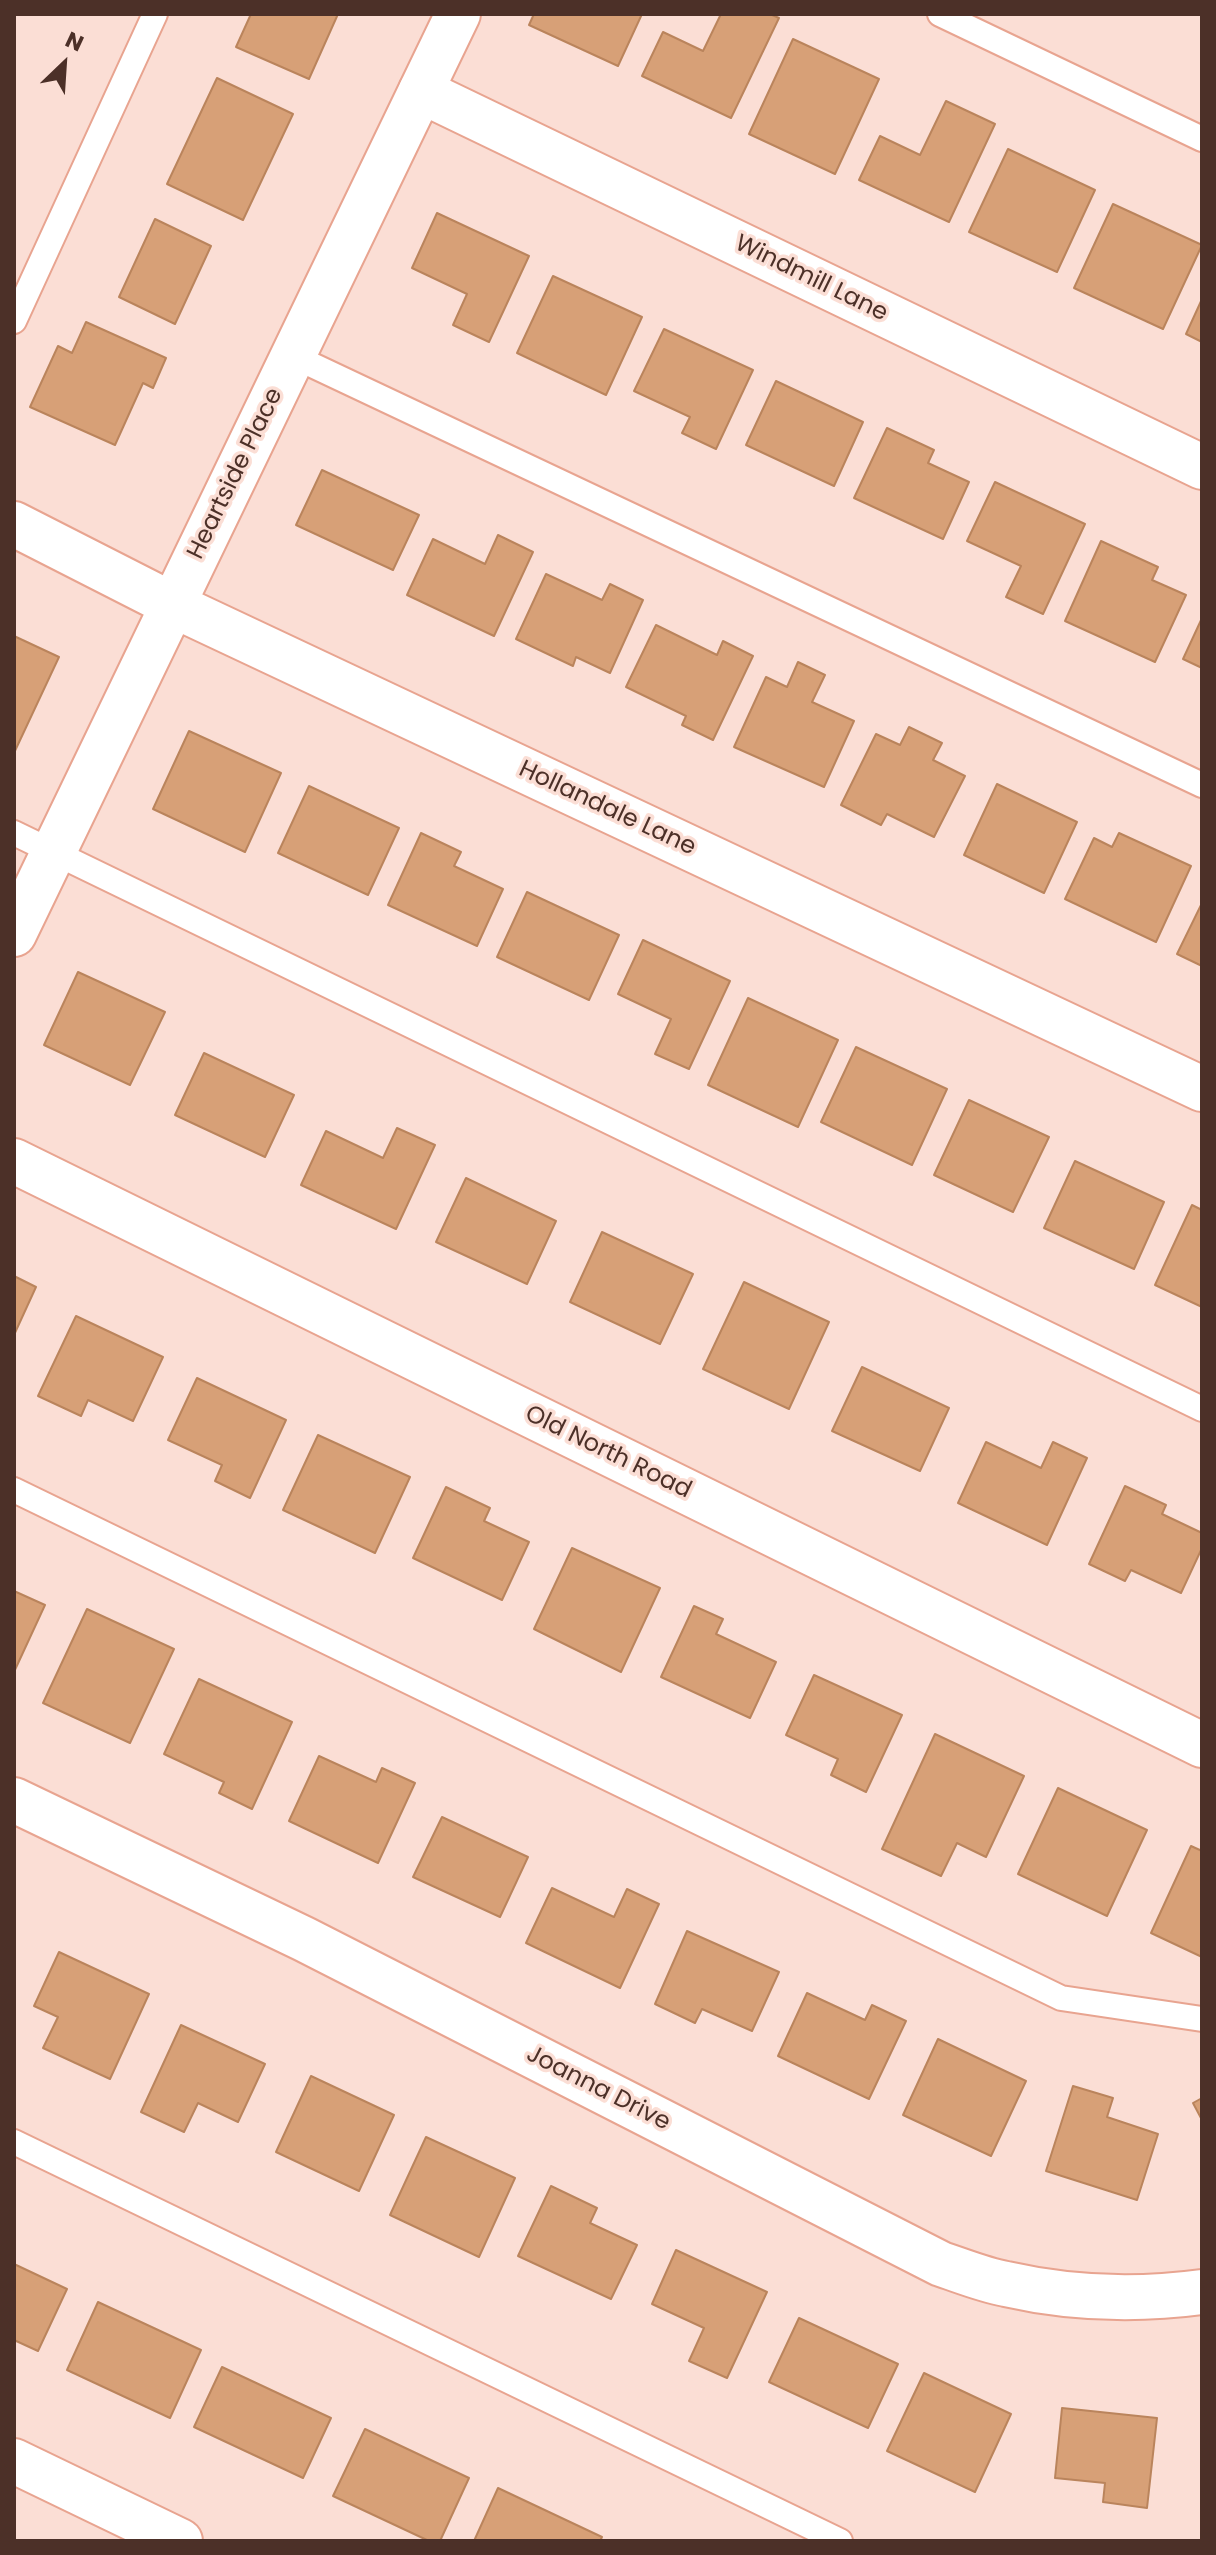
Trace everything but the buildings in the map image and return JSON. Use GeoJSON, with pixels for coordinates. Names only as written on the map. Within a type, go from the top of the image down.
{"type":"FeatureCollection","features":[{"type":"Feature","properties":{"kind":"street","name":"Heartside Place"},"geometry":{"type":"LineString","coordinates":[[14,934],[458,14]]}},
{"type":"Feature","properties":{"kind":"street","name":"Windmill Lane"},"geometry":{"type":"LineString","coordinates":[[421,91],[1202,467]]}},
{"type":"Feature","properties":{"kind":"street","name":"Hollandale Lane"},"geometry":{"type":"LineString","coordinates":[[14,524],[173,605],[1202,1089]]}},
{"type":"Feature","properties":{"kind":"street","name":"Old North Road"},"geometry":{"type":"LineString","coordinates":[[14,1161],[1202,1745]]}},
{"type":"Feature","properties":{"kind":"street","name":"Joanna Drive"},"geometry":{"type":"LineString","coordinates":[[14,1800],[304,1939],[941,2264],[1004,2284],[1078,2297],[1149,2299],[1202,2292]]}},
{"type":"Feature","properties":{"kind":"street"},"geometry":{"type":"LineString","coordinates":[[14,2461],[180,2541]]}},
{"type":"Feature","properties":{"kind":"lane"},"geometry":{"type":"LineString","coordinates":[[14,321],[155,14]]}},
{"type":"Feature","properties":{"kind":"lane"},"geometry":{"type":"LineString","coordinates":[[940,14],[1202,139]]}},
{"type":"Feature","properties":{"kind":"lane"},"geometry":{"type":"LineString","coordinates":[[293,356],[1202,785]]}},
{"type":"Feature","properties":{"kind":"lane"},"geometry":{"type":"LineString","coordinates":[[14,833],[1202,1409]]}},
{"type":"Feature","properties":{"kind":"lane"},"geometry":{"type":"LineString","coordinates":[[14,1490],[1061,1998],[1202,2019]]}},
{"type":"Feature","properties":{"kind":"lane"},"geometry":{"type":"LineString","coordinates":[[14,2142],[840,2541]]}}]}
